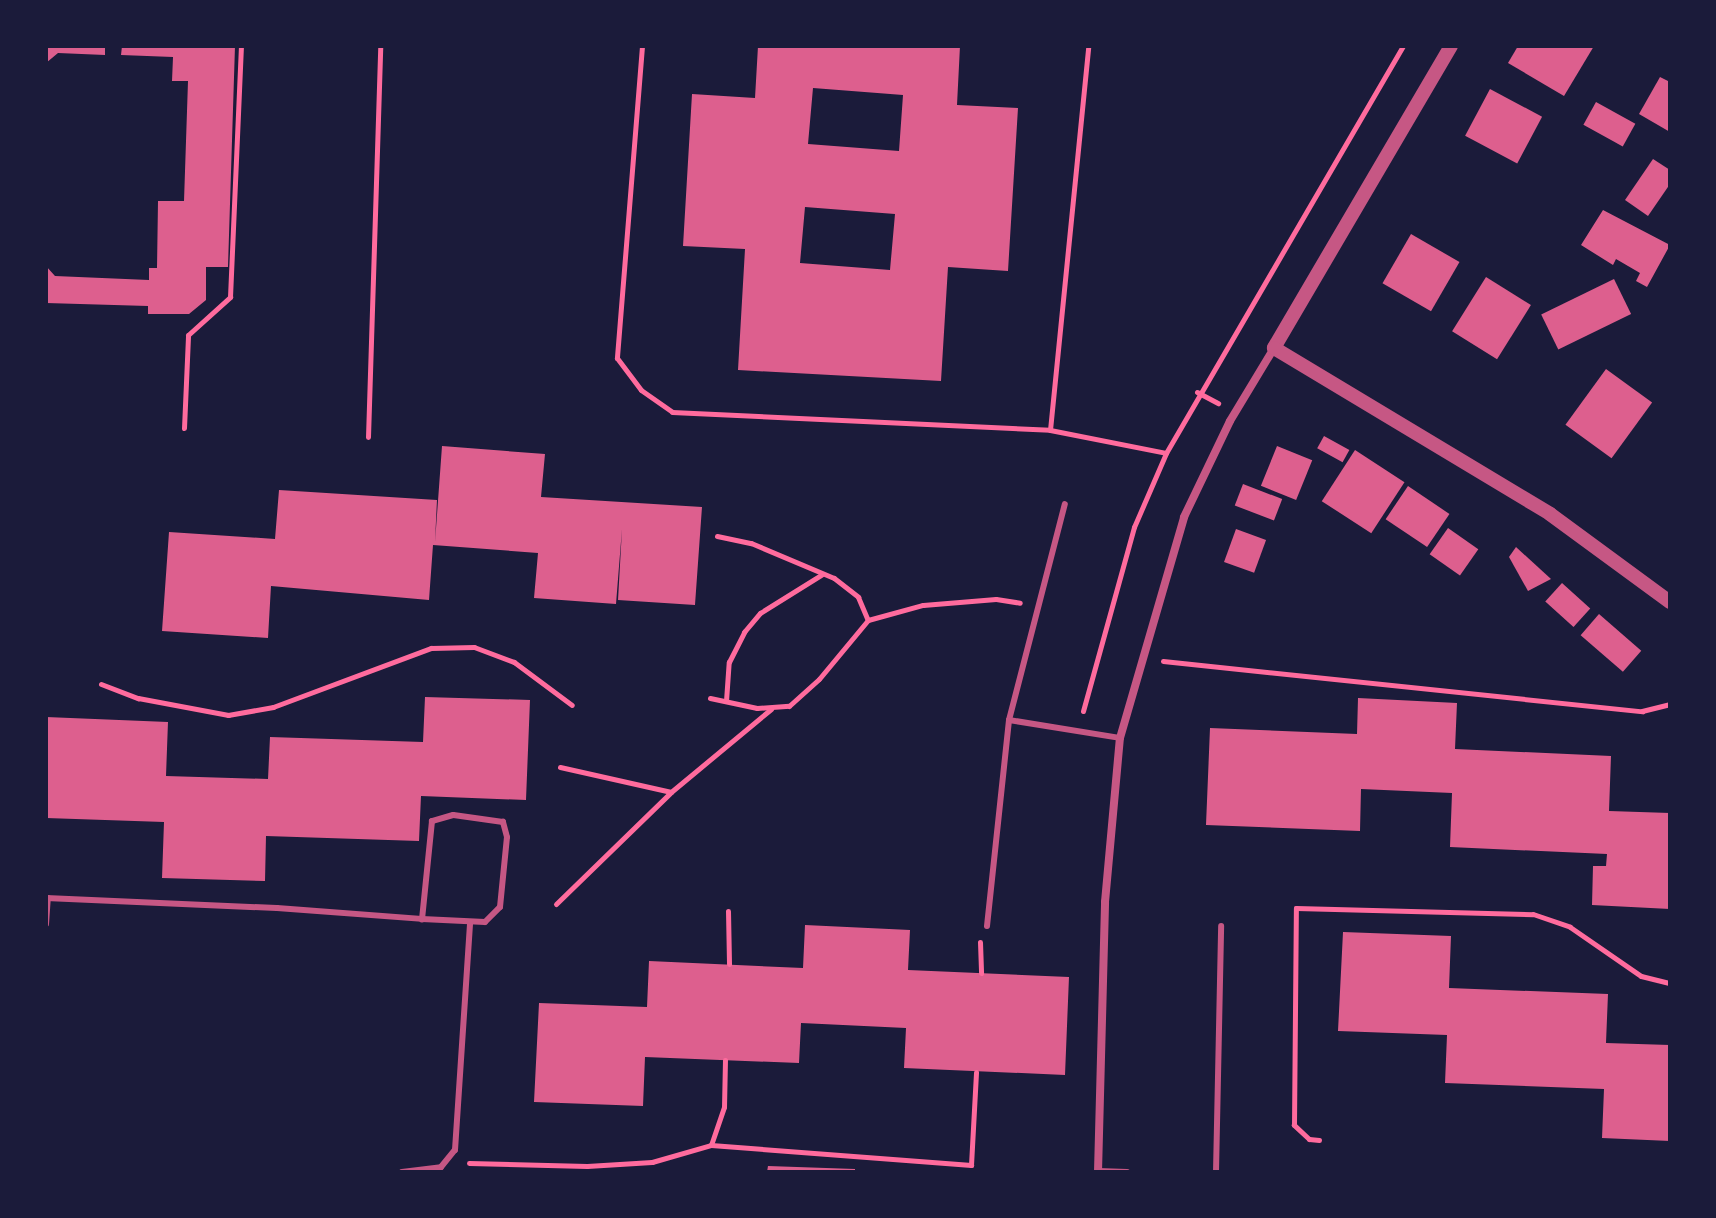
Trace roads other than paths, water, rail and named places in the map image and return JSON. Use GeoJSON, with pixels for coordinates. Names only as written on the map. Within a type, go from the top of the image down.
{"type":"FeatureCollection","features":[{"type":"Feature","properties":{"kind":"street"},"geometry":{"type":"LineString","coordinates":[[1098,1171],[1105,902],[1120,738],[1139,658],[1184,517],[1230,421],[1451,46]]}},
{"type":"Feature","properties":{"kind":"street"},"geometry":{"type":"LineString","coordinates":[[1274,348],[1550,514],[1670,602]]}},
{"type":"Feature","properties":{"kind":"lane"},"geometry":{"type":"LineString","coordinates":[[984,926],[1009,720],[1036,606],[1065,504]]}},
{"type":"Feature","properties":{"kind":"lane"},"geometry":{"type":"LineString","coordinates":[[1009,720],[1120,738]]}},
{"type":"Feature","properties":{"kind":"lane"},"geometry":{"type":"LineString","coordinates":[[46,924],[47,898],[470,922],[492,918],[500,907],[506,827],[490,818],[445,815],[429,826],[422,919]]}},
{"type":"Feature","properties":{"kind":"lane"},"geometry":{"type":"LineString","coordinates":[[402,1172],[431,1171],[449,1163],[457,1137],[470,922]]}},
{"type":"Feature","properties":{"kind":"lane"},"geometry":{"type":"LineString","coordinates":[[1216,1172],[1221,926]]}},
{"type":"Feature","properties":{"kind":"lane"},"geometry":{"type":"LineString","coordinates":[[1098,1171],[1127,1172]]}}]}
